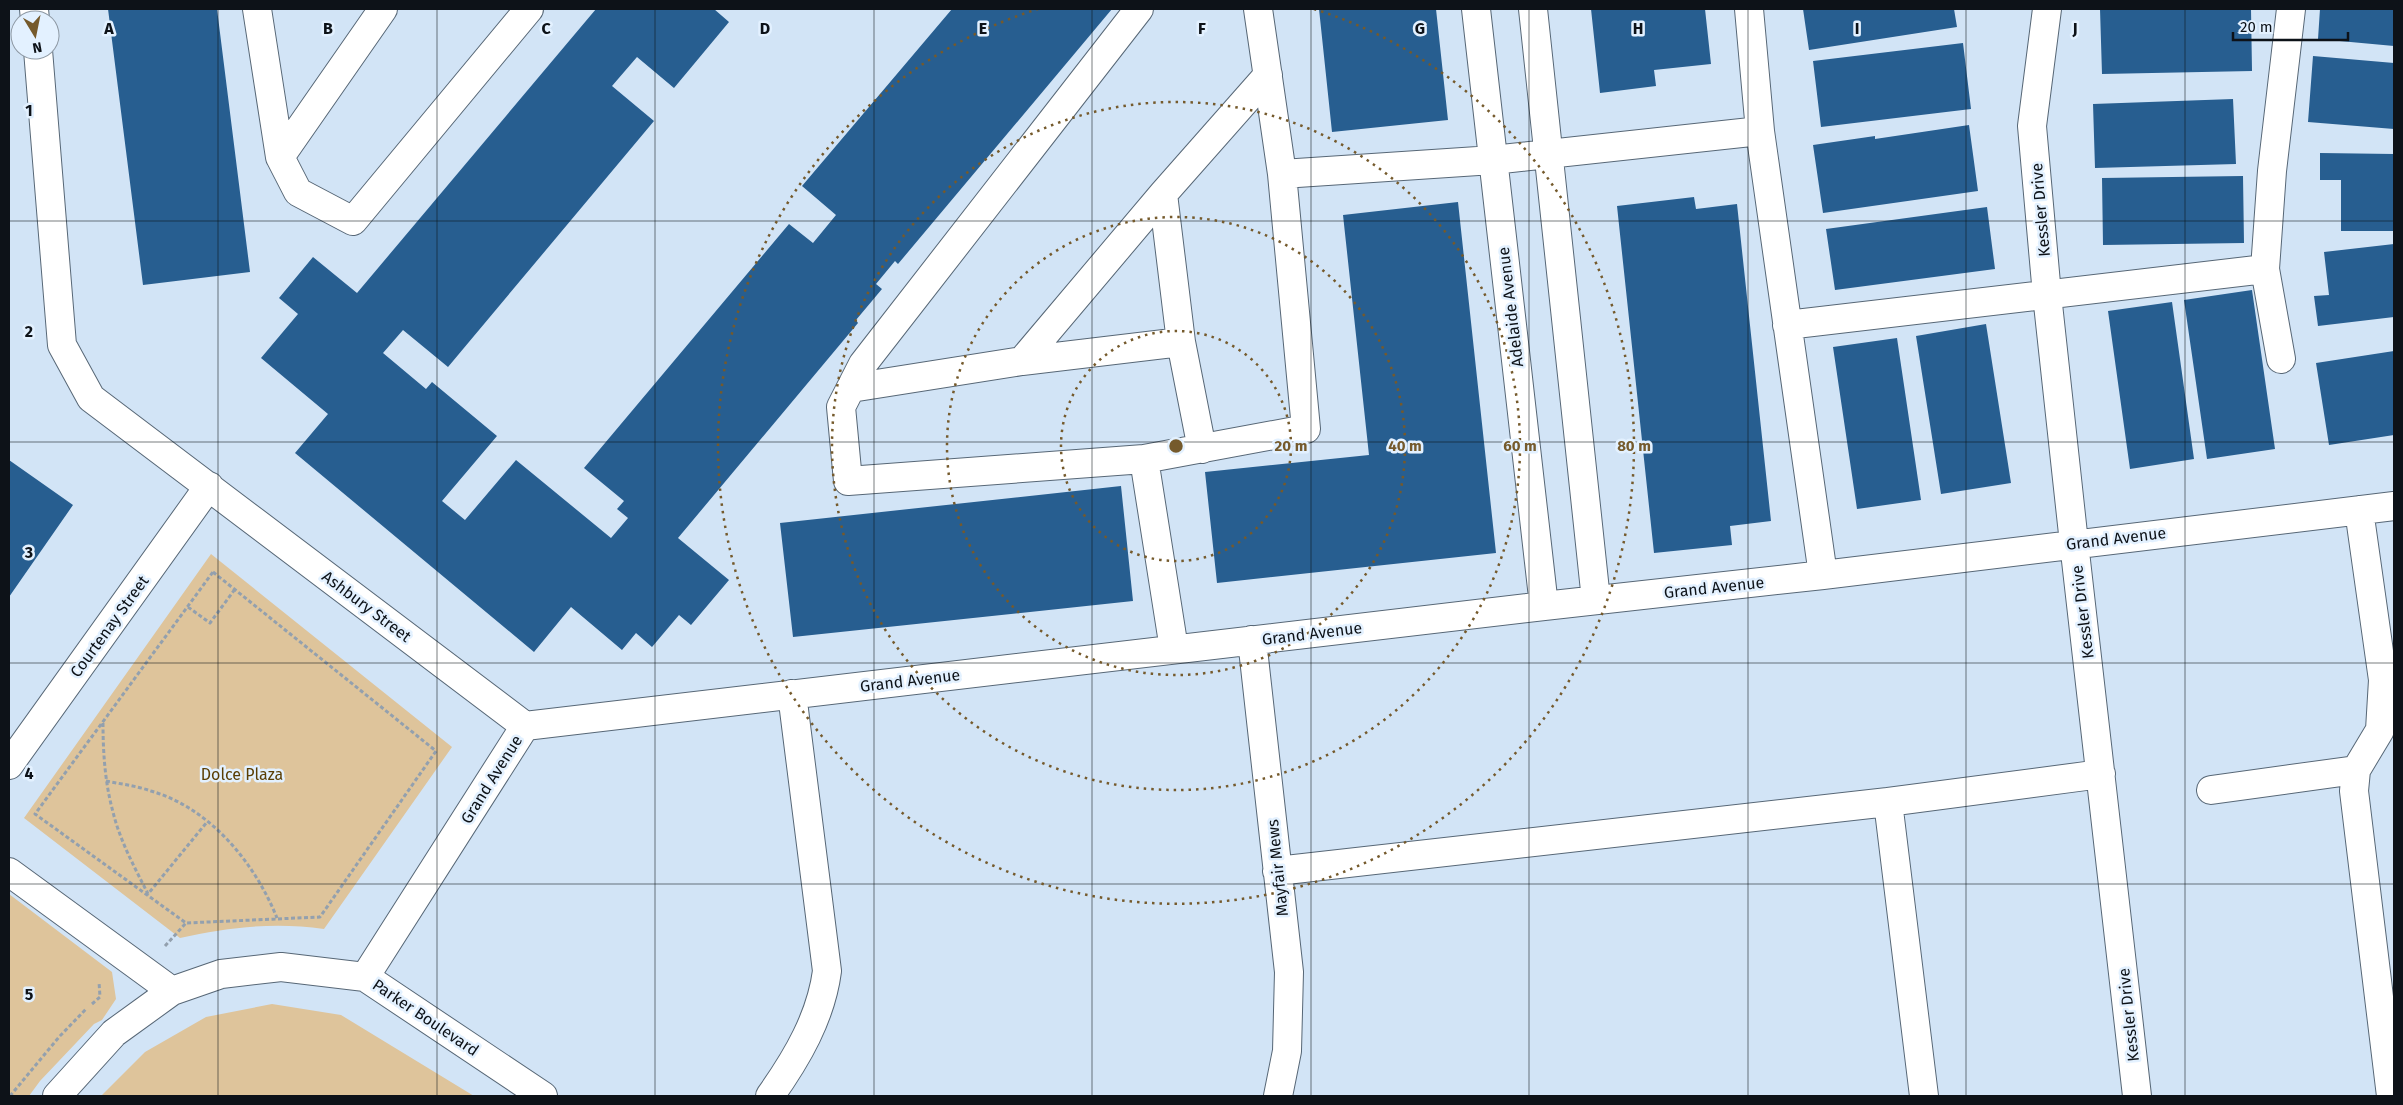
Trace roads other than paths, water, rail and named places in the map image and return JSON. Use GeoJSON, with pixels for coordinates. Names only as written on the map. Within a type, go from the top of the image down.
{"type":"FeatureCollection","features":[{"type":"Feature","properties":{"kind":"street"},"geometry":{"type":"LineString","coordinates":[[257,9],[280,157],[298,192],[353,221],[529,9]]}},
{"type":"Feature","properties":{"kind":"street"},"geometry":{"type":"LineString","coordinates":[[280,157],[383,9]]}},
{"type":"Feature","properties":{"kind":"street"},"geometry":{"type":"LineString","coordinates":[[1139,9],[863,364],[841,407],[848,481],[1144,459],[1306,430],[1282,174],[1258,9]]}},
{"type":"Feature","properties":{"kind":"street","name":"Adelaide Avenue"},"geometry":{"type":"LineString","coordinates":[[1476,9],[1544,606]]}},
{"type":"Feature","properties":{"kind":"street"},"geometry":{"type":"LineString","coordinates":[[1533,9],[1596,600]]}},
{"type":"Feature","properties":{"kind":"street"},"geometry":{"type":"LineString","coordinates":[[1749,9],[1760,131],[1823,575]]}},
{"type":"Feature","properties":{"kind":"street","name":"Kessler Drive"},"geometry":{"type":"LineString","coordinates":[[2046,9],[2032,126],[2047,295],[2137,1096]]}},
{"type":"Feature","properties":{"kind":"street"},"geometry":{"type":"LineString","coordinates":[[2281,360],[2266,269],[2272,171],[2291,9]]}},
{"type":"Feature","properties":{"kind":"street","name":"Ashbury Street"},"geometry":{"type":"LineString","coordinates":[[39,60],[62,345],[91,398],[525,726]]}},
{"type":"Feature","properties":{"kind":"street"},"geometry":{"type":"LineString","coordinates":[[1022,361],[1163,194],[1268,75]]}},
{"type":"Feature","properties":{"kind":"street"},"geometry":{"type":"LineString","coordinates":[[1282,174],[1493,160],[1549,152],[1760,131]]}},
{"type":"Feature","properties":{"kind":"street"},"geometry":{"type":"LineString","coordinates":[[1163,194],[1181,342],[1202,449]]}},
{"type":"Feature","properties":{"kind":"street"},"geometry":{"type":"LineString","coordinates":[[1787,325],[2266,269]]}},
{"type":"Feature","properties":{"kind":"street"},"geometry":{"type":"LineString","coordinates":[[851,388],[1022,361],[1181,342]]}},
{"type":"Feature","properties":{"kind":"street"},"geometry":{"type":"LineString","coordinates":[[1144,459],[1174,650]]}},
{"type":"Feature","properties":{"kind":"street","name":"Courtenay Street"},"geometry":{"type":"LineString","coordinates":[[9,765],[209,486]]}},
{"type":"Feature","properties":{"kind":"street","name":"Grand Avenue"},"geometry":{"type":"LineString","coordinates":[[366,977],[525,726],[1823,575],[2074,543],[2394,506]]}},
{"type":"Feature","properties":{"kind":"street"},"geometry":{"type":"LineString","coordinates":[[2359,510],[2383,680],[2380,730],[2356,770],[2354,791],[2391,1096]]}},
{"type":"Feature","properties":{"kind":"street","name":"Mayfair Mews"},"geometry":{"type":"LineString","coordinates":[[1252,640],[1288,972],[1287,1051],[1278,1096]]}},
{"type":"Feature","properties":{"kind":"street"},"geometry":{"type":"LineString","coordinates":[[770,1096],[816,1020],[824,995],[827,971],[792,694]]}},
{"type":"Feature","properties":{"kind":"street"},"geometry":{"type":"LineString","coordinates":[[2211,790],[2356,770]]}},
{"type":"Feature","properties":{"kind":"street"},"geometry":{"type":"LineString","coordinates":[[1277,871],[1888,802],[2101,774]]}},
{"type":"Feature","properties":{"kind":"street"},"geometry":{"type":"LineString","coordinates":[[1888,802],[1924,1096]]}},
{"type":"Feature","properties":{"kind":"street"},"geometry":{"type":"LineString","coordinates":[[9,872],[172,991],[114,1033],[56,1096]]}},
{"type":"Feature","properties":{"kind":"street","name":"Parker Boulevard"},"geometry":{"type":"LineString","coordinates":[[172,991],[221,974],[281,967],[366,977],[543,1096]]}},
{"type":"Feature","properties":{"kind":"park label","name":"Dolce Plaza"},"geometry":{"type":"Point","coordinates":[242,774]}}]}
